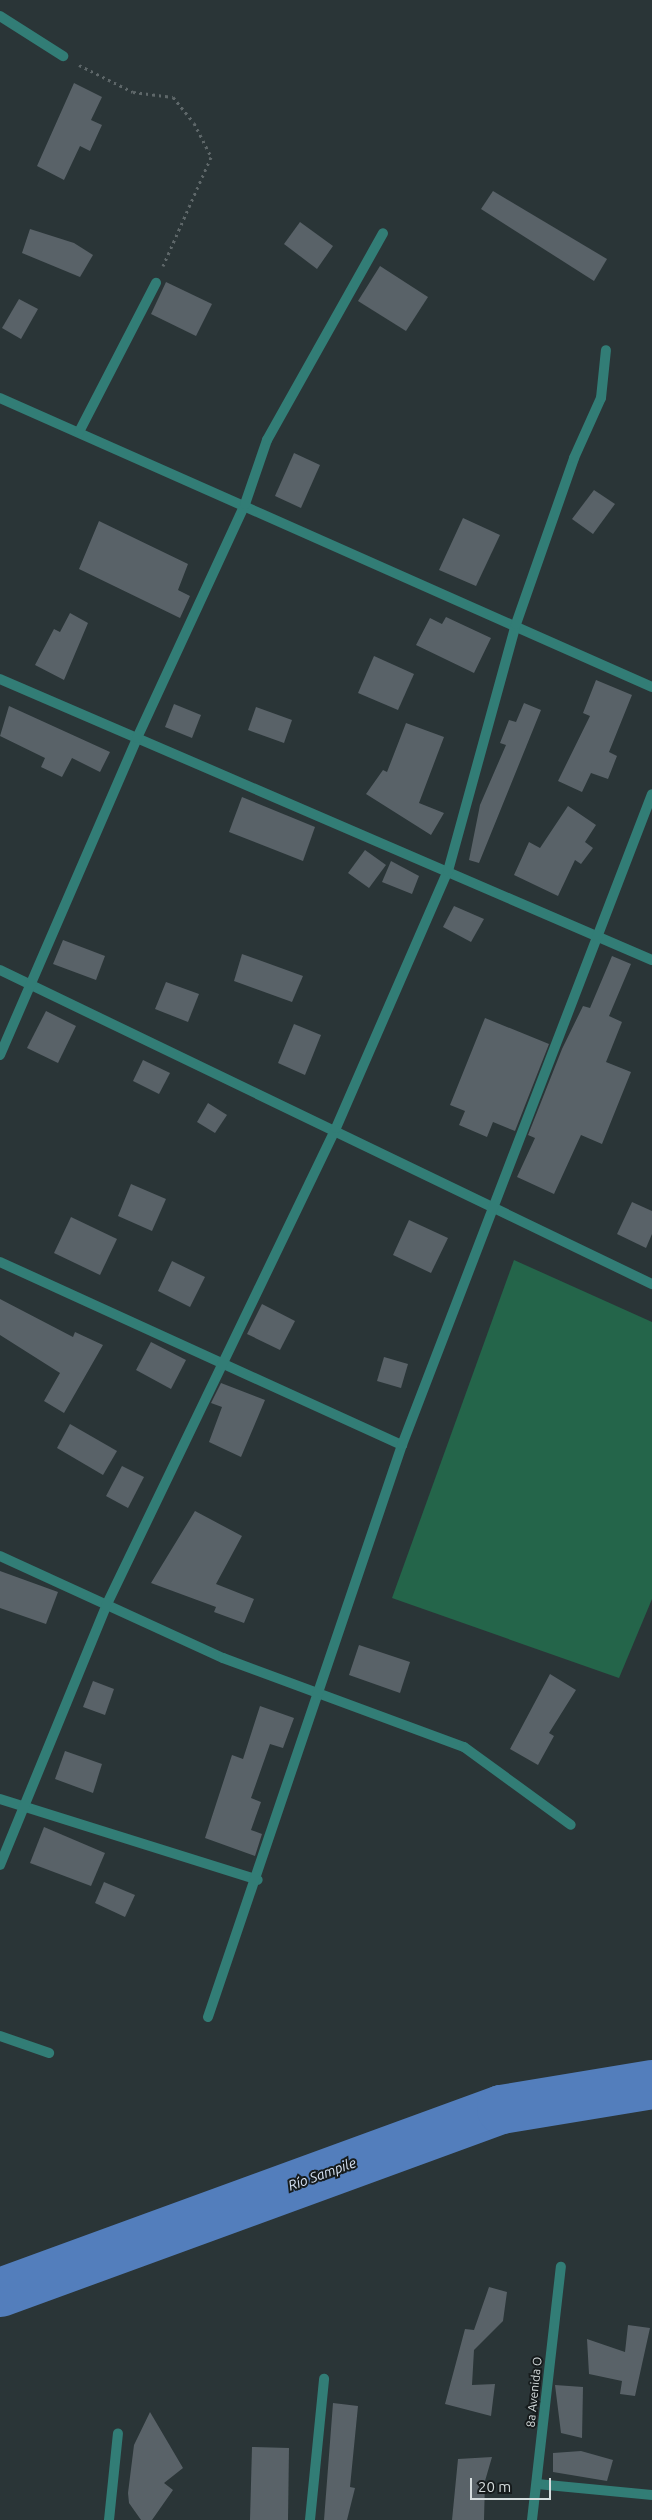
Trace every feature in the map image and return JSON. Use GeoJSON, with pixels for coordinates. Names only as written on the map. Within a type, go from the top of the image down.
{"type":"FeatureCollection","features":[{"type":"Feature","properties":{"kind":"street"},"geometry":{"type":"LineString","coordinates":[[0,16],[63,56]]}},
{"type":"Feature","properties":{"kind":"street"},"geometry":{"type":"LineString","coordinates":[[0,1055],[137,738],[245,504],[266,440],[383,233]]}},
{"type":"Feature","properties":{"kind":"street"},"geometry":{"type":"LineString","coordinates":[[79,432],[156,283]]}},
{"type":"Feature","properties":{"kind":"street"},"geometry":{"type":"LineString","coordinates":[[0,1865],[22,1806],[106,1606],[336,1128],[448,871],[516,624],[574,458],[602,398],[606,350]]}},
{"type":"Feature","properties":{"kind":"street"},"geometry":{"type":"LineString","coordinates":[[0,398],[245,504],[652,686]]}},
{"type":"Feature","properties":{"kind":"street"},"geometry":{"type":"LineString","coordinates":[[0,679],[596,934],[652,960]]}},
{"type":"Feature","properties":{"kind":"street"},"geometry":{"type":"LineString","coordinates":[[208,2017],[258,1880],[321,1695],[402,1445],[596,934],[652,794]]}},
{"type":"Feature","properties":{"kind":"street"},"geometry":{"type":"LineString","coordinates":[[0,970],[336,1128],[652,1284]]}},
{"type":"Feature","properties":{"kind":"street"},"geometry":{"type":"LineString","coordinates":[[0,1262],[402,1445]]}},
{"type":"Feature","properties":{"kind":"street"},"geometry":{"type":"LineString","coordinates":[[0,1556],[106,1606],[321,1695],[464,1747],[571,1825]]}},
{"type":"Feature","properties":{"kind":"street"},"geometry":{"type":"LineString","coordinates":[[0,1799],[258,1880]]}},
{"type":"Feature","properties":{"kind":"street"},"geometry":{"type":"LineString","coordinates":[[0,2036],[49,2053]]}},
{"type":"Feature","properties":{"kind":"street","name":"8a Avenida O"},"geometry":{"type":"LineString","coordinates":[[532,2520],[561,2267]]}},
{"type":"Feature","properties":{"kind":"street"},"geometry":{"type":"LineString","coordinates":[[310,2520],[324,2379]]}},
{"type":"Feature","properties":{"kind":"street"},"geometry":{"type":"LineString","coordinates":[[109,2520],[118,2433]]}},
{"type":"Feature","properties":{"kind":"street"},"geometry":{"type":"LineString","coordinates":[[537,2484],[652,2495]]}},
{"type":"Feature","properties":{"kind":"path"},"geometry":{"type":"LineString","coordinates":[[63,56],[133,92],[172,97],[194,123],[211,157],[156,283]]}},
{"type":"Feature","properties":{"kind":"green space"},"geometry":{"type":"Polygon","coordinates":[[[514,1260],[652,1322],[652,1599],[619,1678],[392,1598],[514,1260]]]}},
{"type":"Feature","properties":{"kind":"building"},"geometry":{"type":"Polygon","coordinates":[[[74,83],[102,97],[91,120],[102,125],[90,151],[80,146],[64,180],[37,166],[74,83]]]}},
{"type":"Feature","properties":{"kind":"building"},"geometry":{"type":"Polygon","coordinates":[[[493,191],[607,259],[594,281],[481,209],[493,191]]]}},
{"type":"Feature","properties":{"kind":"building"},"geometry":{"type":"Polygon","coordinates":[[[300,222],[333,246],[317,269],[284,244],[300,222]]]}},
{"type":"Feature","properties":{"kind":"building"},"geometry":{"type":"Polygon","coordinates":[[[30,229],[74,243],[93,255],[80,277],[22,253],[30,229]]]}},
{"type":"Feature","properties":{"kind":"building"},"geometry":{"type":"Polygon","coordinates":[[[380,266],[428,297],[406,331],[358,301],[380,266]]]}},
{"type":"Feature","properties":{"kind":"building"},"geometry":{"type":"Polygon","coordinates":[[[166,282],[212,304],[196,336],[151,314],[166,282]]]}},
{"type":"Feature","properties":{"kind":"building"},"geometry":{"type":"Polygon","coordinates":[[[19,299],[38,309],[21,339],[2,328],[19,299]]]}},
{"type":"Feature","properties":{"kind":"building"},"geometry":{"type":"Polygon","coordinates":[[[294,453],[320,465],[301,508],[275,496],[294,453]]]}},
{"type":"Feature","properties":{"kind":"building"},"geometry":{"type":"Polygon","coordinates":[[[594,490],[615,504],[593,534],[572,519],[594,490]]]}},
{"type":"Feature","properties":{"kind":"building"},"geometry":{"type":"Polygon","coordinates":[[[463,518],[500,535],[476,586],[439,570],[463,518]]]}},
{"type":"Feature","properties":{"kind":"building"},"geometry":{"type":"Polygon","coordinates":[[[99,521],[188,564],[178,590],[190,596],[180,618],[79,569],[99,521]]]}},
{"type":"Feature","properties":{"kind":"building"},"geometry":{"type":"Polygon","coordinates":[[[70,613],[88,623],[64,680],[35,665],[54,629],[60,632],[70,613]]]}},
{"type":"Feature","properties":{"kind":"building"},"geometry":{"type":"Polygon","coordinates":[[[446,617],[491,638],[474,673],[416,645],[430,618],[442,624],[446,617]]]}},
{"type":"Feature","properties":{"kind":"building"},"geometry":{"type":"Polygon","coordinates":[[[374,656],[414,674],[398,710],[358,693],[374,656]]]}},
{"type":"Feature","properties":{"kind":"building"},"geometry":{"type":"Polygon","coordinates":[[[596,680],[632,695],[609,752],[617,756],[608,779],[591,773],[582,792],[558,781],[590,716],[583,713],[596,680]]]}},
{"type":"Feature","properties":{"kind":"building"},"geometry":{"type":"Polygon","coordinates":[[[524,703],[541,710],[479,863],[469,860],[480,805],[506,745],[500,743],[509,720],[516,722],[524,703]]]}},
{"type":"Feature","properties":{"kind":"building"},"geometry":{"type":"Polygon","coordinates":[[[174,704],[201,715],[192,738],[165,727],[174,704]]]}},
{"type":"Feature","properties":{"kind":"building"},"geometry":{"type":"Polygon","coordinates":[[[9,706],[110,752],[100,772],[72,758],[62,777],[41,767],[45,758],[0,736],[9,706]]]}},
{"type":"Feature","properties":{"kind":"building"},"geometry":{"type":"Polygon","coordinates":[[[256,707],[292,720],[284,743],[248,730],[256,707]]]}},
{"type":"Feature","properties":{"kind":"building"},"geometry":{"type":"Polygon","coordinates":[[[406,723],[444,737],[419,803],[444,813],[431,835],[366,794],[383,770],[387,772],[406,723]]]}},
{"type":"Feature","properties":{"kind":"building"},"geometry":{"type":"Polygon","coordinates":[[[242,797],[315,827],[303,861],[229,832],[242,797]]]}},
{"type":"Feature","properties":{"kind":"building"},"geometry":{"type":"Polygon","coordinates":[[[568,806],[596,825],[585,842],[593,848],[581,864],[575,860],[558,896],[514,875],[529,842],[540,848],[568,806]]]}},
{"type":"Feature","properties":{"kind":"building"},"geometry":{"type":"Polygon","coordinates":[[[365,850],[386,865],[369,888],[348,873],[365,850]]]}},
{"type":"Feature","properties":{"kind":"building"},"geometry":{"type":"Polygon","coordinates":[[[391,861],[419,876],[412,894],[382,882],[391,861]]]}},
{"type":"Feature","properties":{"kind":"building"},"geometry":{"type":"Polygon","coordinates":[[[454,906],[484,919],[471,942],[443,927],[454,906]]]}},
{"type":"Feature","properties":{"kind":"building"},"geometry":{"type":"Polygon","coordinates":[[[63,940],[105,956],[96,980],[53,964],[63,940]]]}},
{"type":"Feature","properties":{"kind":"building"},"geometry":{"type":"Polygon","coordinates":[[[242,954],[303,976],[292,1002],[234,981],[242,954]]]}},
{"type":"Feature","properties":{"kind":"building"},"geometry":{"type":"Polygon","coordinates":[[[612,956],[631,964],[609,1016],[622,1022],[606,1062],[631,1072],[602,1144],[581,1135],[554,1194],[517,1177],[535,1138],[528,1135],[562,1049],[583,1006],[590,1008],[612,956]]]}},
{"type":"Feature","properties":{"kind":"building"},"geometry":{"type":"Polygon","coordinates":[[[166,982],[199,994],[188,1022],[155,1009],[166,982]]]}},
{"type":"Feature","properties":{"kind":"building"},"geometry":{"type":"Polygon","coordinates":[[[46,1011],[76,1026],[58,1063],[27,1048],[46,1011]]]}},
{"type":"Feature","properties":{"kind":"building"},"geometry":{"type":"Polygon","coordinates":[[[485,1018],[549,1044],[515,1131],[493,1122],[487,1137],[459,1125],[465,1111],[450,1105],[485,1018]]]}},
{"type":"Feature","properties":{"kind":"building"},"geometry":{"type":"Polygon","coordinates":[[[294,1024],[321,1035],[305,1075],[278,1063],[294,1024]]]}},
{"type":"Feature","properties":{"kind":"building"},"geometry":{"type":"Polygon","coordinates":[[[143,1060],[170,1073],[159,1094],[133,1081],[143,1060]]]}},
{"type":"Feature","properties":{"kind":"building"},"geometry":{"type":"Polygon","coordinates":[[[208,1103],[227,1115],[215,1133],[197,1122],[208,1103]]]}},
{"type":"Feature","properties":{"kind":"building"},"geometry":{"type":"Polygon","coordinates":[[[131,1184],[166,1199],[152,1231],[118,1216],[131,1184]]]}},
{"type":"Feature","properties":{"kind":"building"},"geometry":{"type":"Polygon","coordinates":[[[632,1202],[652,1211],[652,1234],[646,1248],[617,1234],[632,1202]]]}},
{"type":"Feature","properties":{"kind":"building"},"geometry":{"type":"Polygon","coordinates":[[[71,1217],[117,1239],[100,1275],[54,1253],[71,1217]]]}},
{"type":"Feature","properties":{"kind":"building"},"geometry":{"type":"Polygon","coordinates":[[[409,1220],[448,1238],[431,1273],[393,1255],[409,1220]]]}},
{"type":"Feature","properties":{"kind":"building"},"geometry":{"type":"Polygon","coordinates":[[[172,1261],[205,1277],[190,1307],[158,1291],[172,1261]]]}},
{"type":"Feature","properties":{"kind":"building"},"geometry":{"type":"Polygon","coordinates":[[[0,1299],[73,1337],[75,1332],[103,1345],[64,1413],[44,1401],[60,1373],[0,1335],[0,1299]]]}},
{"type":"Feature","properties":{"kind":"building"},"geometry":{"type":"Polygon","coordinates":[[[262,1304],[295,1321],[280,1350],[247,1334],[262,1304]]]}},
{"type":"Feature","properties":{"kind":"building"},"geometry":{"type":"Polygon","coordinates":[[[151,1342],[186,1360],[171,1389],[136,1370],[151,1342]]]}},
{"type":"Feature","properties":{"kind":"building"},"geometry":{"type":"Polygon","coordinates":[[[384,1357],[408,1364],[401,1388],[377,1381],[384,1357]]]}},
{"type":"Feature","properties":{"kind":"building"},"geometry":{"type":"Polygon","coordinates":[[[221,1383],[265,1400],[241,1457],[209,1442],[222,1407],[211,1403],[221,1383]]]}},
{"type":"Feature","properties":{"kind":"building"},"geometry":{"type":"Polygon","coordinates":[[[70,1424],[117,1451],[103,1475],[57,1448],[70,1424]]]}},
{"type":"Feature","properties":{"kind":"building"},"geometry":{"type":"Polygon","coordinates":[[[122,1466],[144,1477],[128,1508],[106,1496],[122,1466]]]}},
{"type":"Feature","properties":{"kind":"building"},"geometry":{"type":"Polygon","coordinates":[[[195,1511],[242,1536],[216,1584],[254,1599],[244,1623],[214,1612],[216,1607],[151,1583],[195,1511]]]}},
{"type":"Feature","properties":{"kind":"building"},"geometry":{"type":"Polygon","coordinates":[[[0,1571],[58,1592],[46,1624],[0,1608],[0,1571]]]}},
{"type":"Feature","properties":{"kind":"building"},"geometry":{"type":"Polygon","coordinates":[[[359,1645],[410,1662],[400,1693],[349,1675],[359,1645]]]}},
{"type":"Feature","properties":{"kind":"building"},"geometry":{"type":"Polygon","coordinates":[[[550,1674],[576,1690],[549,1733],[554,1736],[538,1765],[510,1749],[550,1674]]]}},
{"type":"Feature","properties":{"kind":"building"},"geometry":{"type":"Polygon","coordinates":[[[93,1681],[114,1689],[105,1715],[83,1707],[93,1681]]]}},
{"type":"Feature","properties":{"kind":"building"},"geometry":{"type":"Polygon","coordinates":[[[260,1706],[294,1718],[283,1748],[270,1744],[251,1798],[261,1802],[251,1830],[262,1834],[255,1856],[205,1838],[232,1755],[243,1759],[260,1706]]]}},
{"type":"Feature","properties":{"kind":"building"},"geometry":{"type":"Polygon","coordinates":[[[65,1751],[102,1764],[93,1793],[55,1779],[65,1751]]]}},
{"type":"Feature","properties":{"kind":"building"},"geometry":{"type":"Polygon","coordinates":[[[44,1827],[105,1853],[91,1886],[30,1863],[44,1827]]]}},
{"type":"Feature","properties":{"kind":"building"},"geometry":{"type":"Polygon","coordinates":[[[104,1882],[135,1895],[125,1917],[95,1903],[104,1882]]]}},
{"type":"Feature","properties":{"kind":"building"},"geometry":{"type":"Polygon","coordinates":[[[489,2287],[507,2292],[503,2321],[474,2350],[472,2385],[495,2384],[491,2416],[445,2404],[465,2329],[474,2330],[489,2287]]]}},
{"type":"Feature","properties":{"kind":"building"},"geometry":{"type":"Polygon","coordinates":[[[628,2325],[650,2328],[635,2396],[620,2394],[622,2381],[589,2374],[587,2339],[625,2352],[628,2325]]]}},
{"type":"Feature","properties":{"kind":"building"},"geometry":{"type":"Polygon","coordinates":[[[555,2385],[583,2387],[582,2438],[561,2433],[555,2385]]]}},
{"type":"Feature","properties":{"kind":"building"},"geometry":{"type":"Polygon","coordinates":[[[333,2403],[358,2406],[350,2487],[355,2488],[347,2520],[324,2520],[333,2403]]]}},
{"type":"Feature","properties":{"kind":"building"},"geometry":{"type":"Polygon","coordinates":[[[150,2412],[183,2468],[164,2483],[173,2490],[152,2520],[141,2520],[129,2503],[128,2493],[134,2445],[150,2412]]]}},
{"type":"Feature","properties":{"kind":"building"},"geometry":{"type":"Polygon","coordinates":[[[252,2447],[289,2448],[288,2520],[250,2520],[252,2447]]]}},
{"type":"Feature","properties":{"kind":"building"},"geometry":{"type":"Polygon","coordinates":[[[581,2451],[613,2460],[607,2481],[553,2472],[553,2453],[581,2451]]]}},
{"type":"Feature","properties":{"kind":"building"},"geometry":{"type":"Polygon","coordinates":[[[492,2457],[485,2481],[484,2520],[452,2520],[458,2459],[492,2457]]]}},
{"type":"Feature","properties":{"kind":"waterway","name":"Río Sampile"},"geometry":{"type":"LineString","coordinates":[[0,2292],[501,2109],[652,2084]]}}]}
